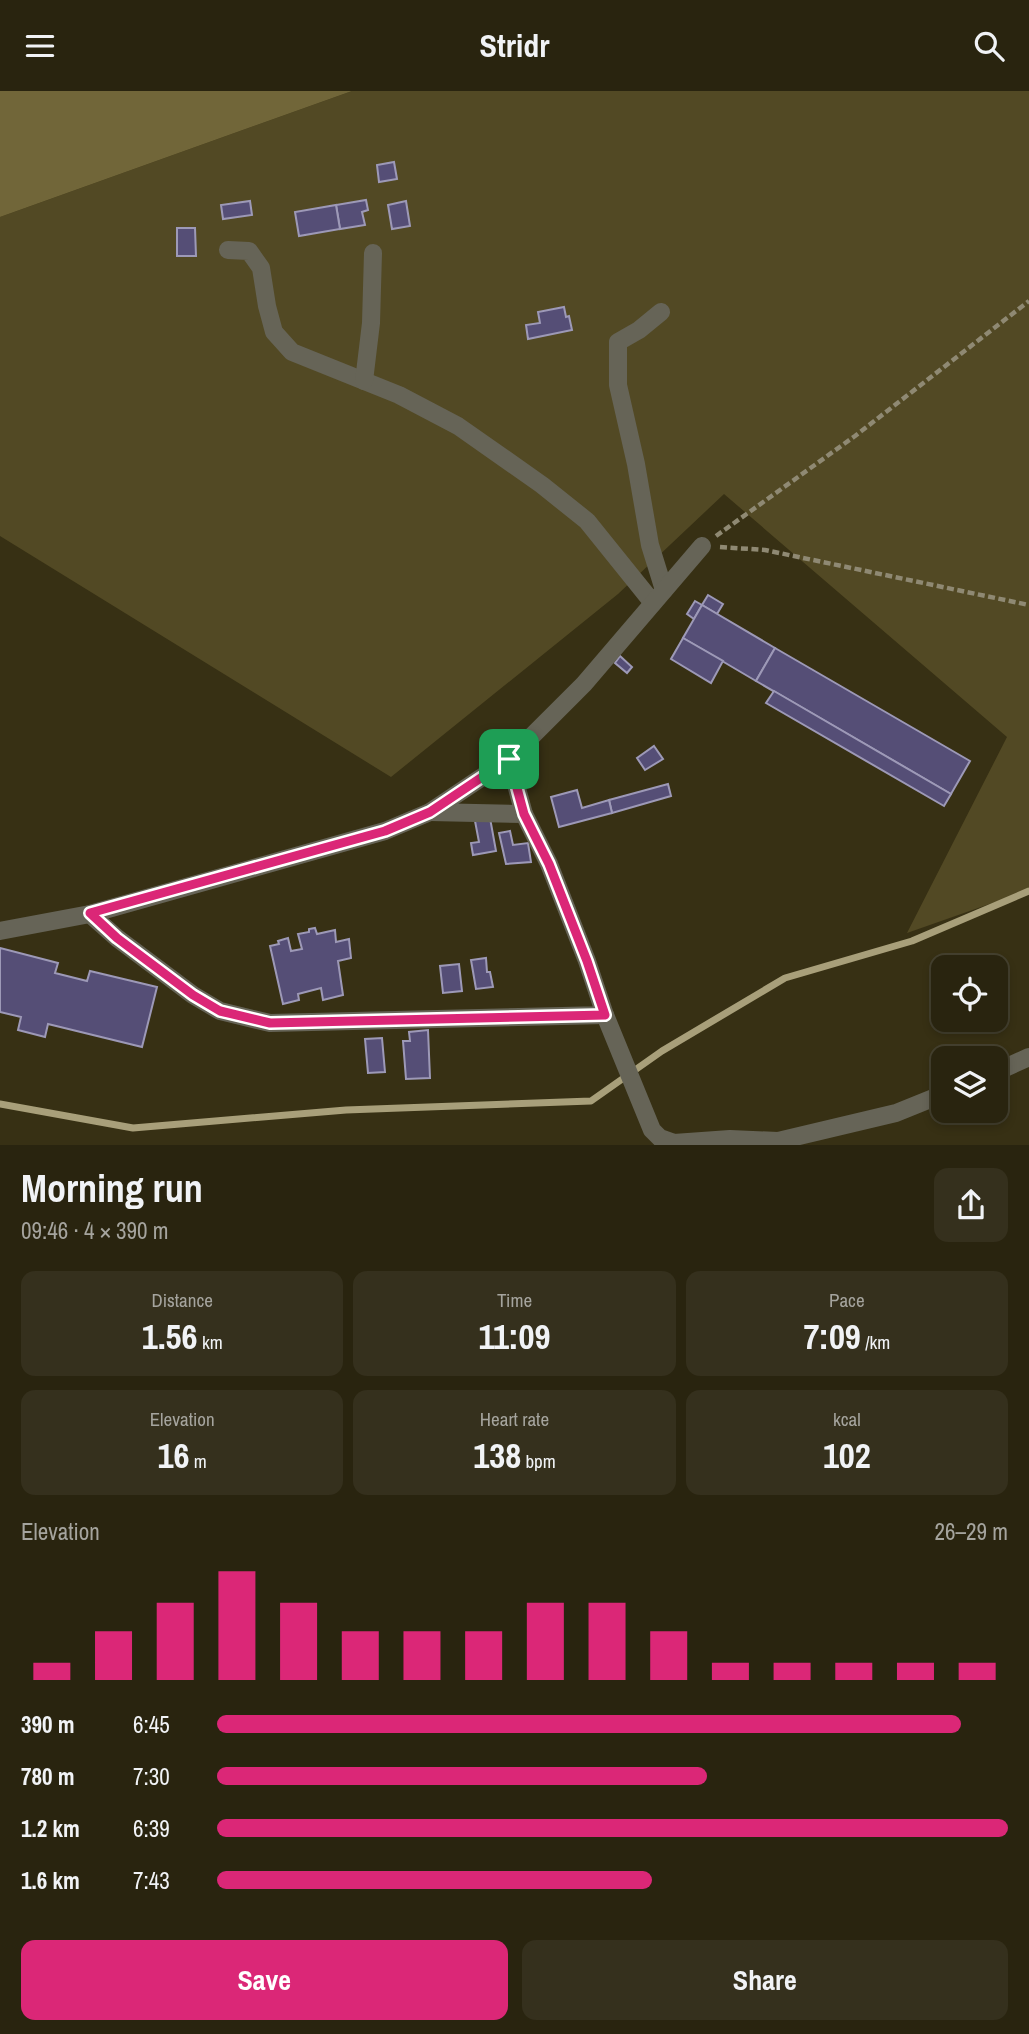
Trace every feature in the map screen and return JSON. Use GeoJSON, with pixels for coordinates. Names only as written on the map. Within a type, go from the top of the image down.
{"type":"FeatureCollection","features":[{"type":"Feature","properties":{"kind":"street"},"geometry":{"type":"LineString","coordinates":[[228,250],[249,251],[261,268],[274,332],[292,352],[399,395],[458,426],[542,485],[586,521],[658,596]]}},
{"type":"Feature","properties":{"kind":"street"},"geometry":{"type":"LineString","coordinates":[[364,381],[371,323],[373,253]]}},
{"type":"Feature","properties":{"kind":"street"},"geometry":{"type":"LineString","coordinates":[[658,596],[636,464],[618,385],[618,342],[639,330],[661,312]]}},
{"type":"Feature","properties":{"kind":"street"},"geometry":{"type":"LineString","coordinates":[[0,931],[90,913],[385,831],[430,812],[509,759],[584,684],[702,546]]}},
{"type":"Feature","properties":{"kind":"street"},"geometry":{"type":"LineString","coordinates":[[509,759],[524,814],[549,864],[605,1015],[652,1130],[660,1138],[674,1143],[730,1139],[778,1141],[896,1113],[931,1099]]}},
{"type":"Feature","properties":{"kind":"street"},"geometry":{"type":"LineString","coordinates":[[430,812],[524,814]]}},
{"type":"Feature","properties":{"kind":"street"},"geometry":{"type":"LineString","coordinates":[[90,913],[117,938],[193,995],[220,1011],[270,1023],[605,1015]]}},
{"type":"Feature","properties":{"kind":"street"},"geometry":{"type":"LineString","coordinates":[[1008,1067],[1029,1057]]}},
{"type":"Feature","properties":{"kind":"path"},"geometry":{"type":"LineString","coordinates":[[702,546],[855,436],[1029,301]]}},
{"type":"Feature","properties":{"kind":"path"},"geometry":{"type":"LineString","coordinates":[[702,546],[765,550],[1029,605]]}},
{"type":"Feature","properties":{"kind":"shaded area"},"geometry":{"type":"Polygon","coordinates":[[[0,91],[352,91],[0,217],[0,91]]]}},
{"type":"Feature","properties":{"kind":"shaded area"},"geometry":{"type":"Polygon","coordinates":[[[352,91],[1029,91],[1029,890],[907,933],[1007,737],[724,494],[618,594],[391,777],[0,536],[0,217],[352,91]]]}},
{"type":"Feature","properties":{"kind":"building"},"geometry":{"type":"Polygon","coordinates":[[[394,162],[397,179],[379,182],[377,165],[394,162]]]}},
{"type":"Feature","properties":{"kind":"building"},"geometry":{"type":"Polygon","coordinates":[[[366,200],[368,210],[362,212],[365,225],[340,229],[336,205],[366,200]]]}},
{"type":"Feature","properties":{"kind":"building"},"geometry":{"type":"Polygon","coordinates":[[[250,201],[252,215],[223,219],[221,205],[250,201]]]}},
{"type":"Feature","properties":{"kind":"building"},"geometry":{"type":"Polygon","coordinates":[[[406,201],[410,226],[392,229],[388,205],[406,201]]]}},
{"type":"Feature","properties":{"kind":"building"},"geometry":{"type":"Polygon","coordinates":[[[336,205],[340,229],[299,236],[295,212],[336,205]]]}},
{"type":"Feature","properties":{"kind":"building"},"geometry":{"type":"Polygon","coordinates":[[[177,228],[195,228],[196,256],[177,256],[177,228]]]}},
{"type":"Feature","properties":{"kind":"building"},"geometry":{"type":"Polygon","coordinates":[[[564,307],[572,330],[528,339],[526,325],[540,323],[538,312],[564,307]]]}},
{"type":"Feature","properties":{"kind":"building"},"geometry":{"type":"Polygon","coordinates":[[[708,595],[723,604],[717,614],[702,605],[708,595]]]}},
{"type":"Feature","properties":{"kind":"building"},"geometry":{"type":"Polygon","coordinates":[[[695,601],[702,605],[694,619],[687,614],[695,601]]]}},
{"type":"Feature","properties":{"kind":"building"},"geometry":{"type":"Polygon","coordinates":[[[702,605],[775,648],[756,681],[683,638],[702,605]]]}},
{"type":"Feature","properties":{"kind":"building"},"geometry":{"type":"Polygon","coordinates":[[[683,638],[723,661],[711,683],[671,659],[683,638]]]}},
{"type":"Feature","properties":{"kind":"building"},"geometry":{"type":"Polygon","coordinates":[[[775,648],[970,761],[951,794],[756,681],[775,648]]]}},
{"type":"Feature","properties":{"kind":"building"},"geometry":{"type":"Polygon","coordinates":[[[620,656],[632,667],[627,673],[615,663],[620,656]]]}},
{"type":"Feature","properties":{"kind":"building"},"geometry":{"type":"Polygon","coordinates":[[[774,691],[951,794],[944,806],[766,703],[774,691]]]}},
{"type":"Feature","properties":{"kind":"building"},"geometry":{"type":"Polygon","coordinates":[[[654,746],[663,759],[645,770],[637,758],[654,746]]]}},
{"type":"Feature","properties":{"kind":"building"},"geometry":{"type":"Polygon","coordinates":[[[668,784],[671,796],[612,813],[609,800],[668,784]]]}},
{"type":"Feature","properties":{"kind":"building"},"geometry":{"type":"Polygon","coordinates":[[[577,790],[582,808],[609,800],[612,813],[559,827],[551,797],[577,790]]]}},
{"type":"Feature","properties":{"kind":"building"},"geometry":{"type":"Polygon","coordinates":[[[490,818],[496,851],[473,855],[471,843],[479,842],[475,821],[490,818]]]}},
{"type":"Feature","properties":{"kind":"building"},"geometry":{"type":"Polygon","coordinates":[[[510,831],[513,845],[528,843],[531,862],[506,864],[499,833],[510,831]]]}},
{"type":"Feature","properties":{"kind":"building"},"geometry":{"type":"Polygon","coordinates":[[[315,928],[317,934],[335,930],[336,942],[349,939],[351,958],[338,961],[343,995],[323,1000],[321,988],[298,994],[299,1000],[283,1004],[270,946],[288,938],[291,951],[302,949],[298,934],[315,928]]]}},
{"type":"Feature","properties":{"kind":"building"},"geometry":{"type":"Polygon","coordinates":[[[0,948],[58,963],[55,973],[87,981],[90,971],[157,987],[142,1047],[48,1024],[45,1037],[18,1030],[21,1017],[0,1012],[0,948]]]}},
{"type":"Feature","properties":{"kind":"building"},"geometry":{"type":"Polygon","coordinates":[[[486,958],[487,972],[490,972],[493,987],[476,989],[471,960],[486,958]]]}},
{"type":"Feature","properties":{"kind":"building"},"geometry":{"type":"Polygon","coordinates":[[[459,964],[462,991],[443,993],[440,966],[459,964]]]}},
{"type":"Feature","properties":{"kind":"building"},"geometry":{"type":"Polygon","coordinates":[[[428,1030],[430,1078],[406,1079],[403,1041],[410,1041],[409,1032],[428,1030]]]}},
{"type":"Feature","properties":{"kind":"building"},"geometry":{"type":"Polygon","coordinates":[[[382,1038],[385,1072],[368,1073],[365,1039],[382,1038]]]}},
{"type":"Feature","properties":{"kind":"waterway"},"geometry":{"type":"LineString","coordinates":[[0,1104],[133,1128],[346,1110],[591,1101],[662,1051],[785,978],[912,941],[1029,891]]}},
{"type":"Feature","properties":{"kind":"route"},"geometry":{"type":"LineString","coordinates":[[509,759],[524,814],[549,864],[605,1015],[270,1023],[220,1011],[193,995],[117,938],[90,913],[385,831],[430,812],[509,759]]}}]}
